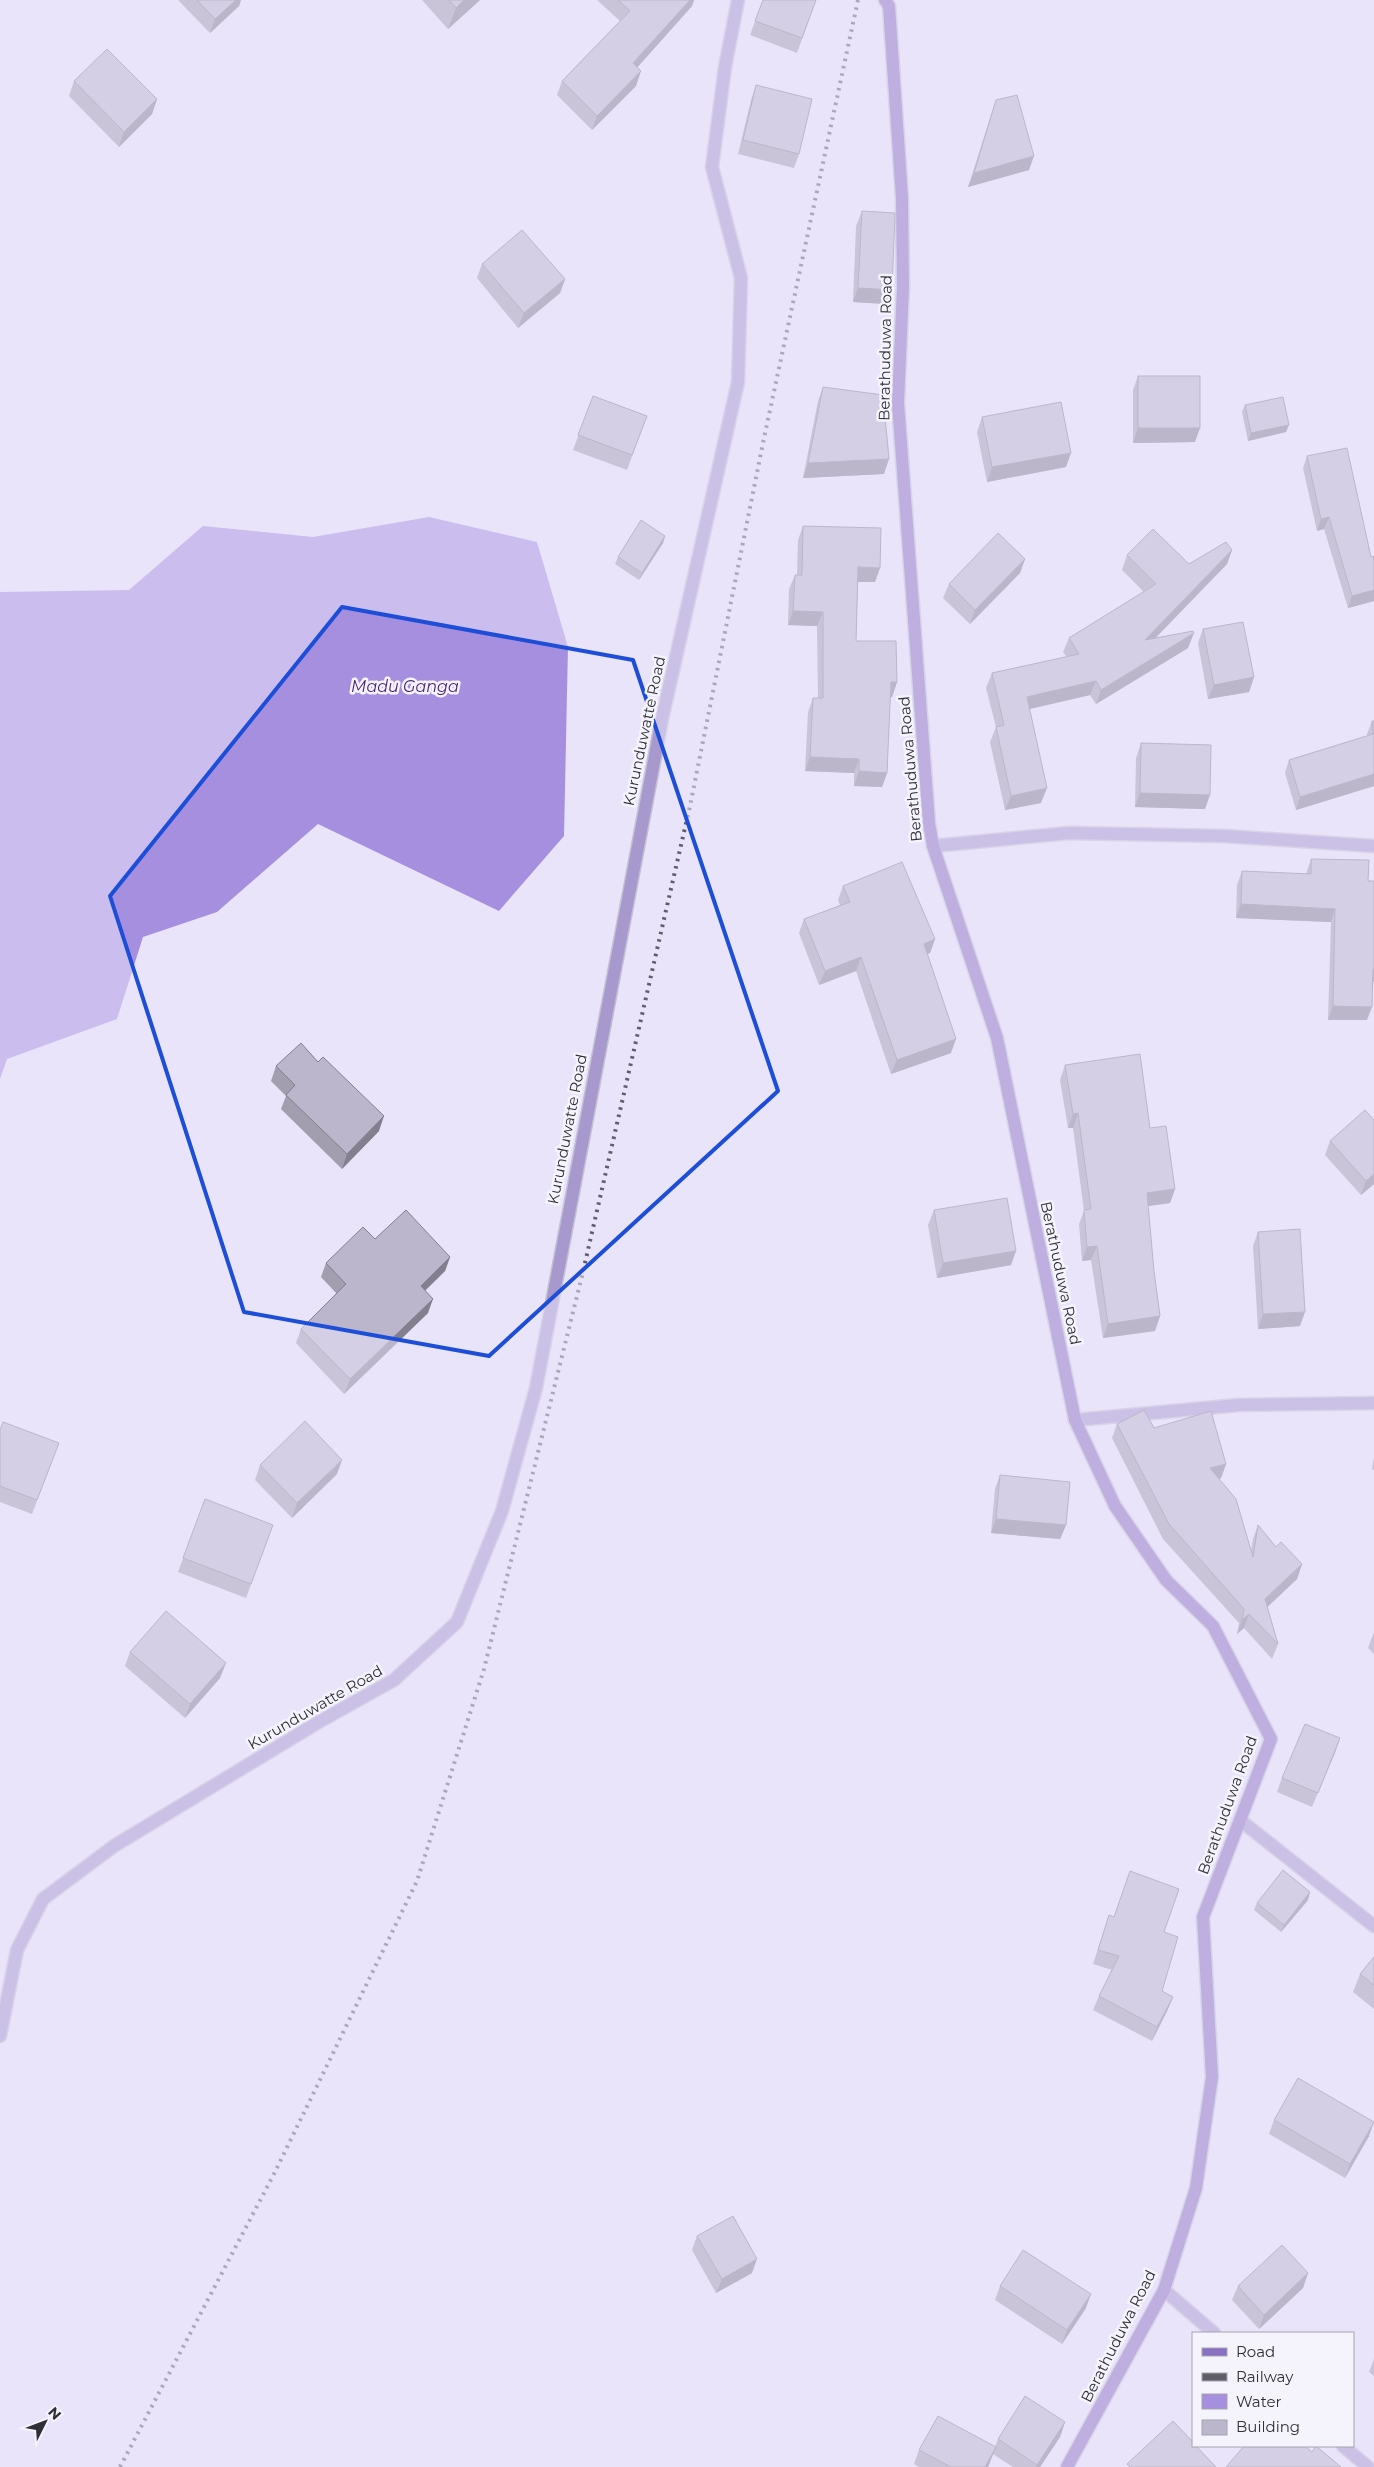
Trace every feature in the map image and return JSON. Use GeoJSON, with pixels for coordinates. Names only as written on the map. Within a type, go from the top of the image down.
{"type":"FeatureCollection","features":[{"type":"Feature","properties":{"kind":"street","name":"Kurunduwatte Road"},"geometry":{"type":"LineString","coordinates":[[0,2036],[17,1950],[43,1899],[114,1846],[316,1723],[394,1680],[457,1622],[502,1511],[536,1388],[662,719],[738,382],[741,278],[712,167],[725,67],[738,0]]}},
{"type":"Feature","properties":{"kind":"street","name":"Berathuduwa Road"},"geometry":{"type":"LineString","coordinates":[[888,2],[902,198],[903,287],[898,403],[929,823],[933,846],[997,1038],[1075,1420],[1115,1506],[1166,1580],[1213,1626],[1271,1739],[1203,1917],[1212,2077],[1196,2188],[1164,2290],[1067,2467]]}},
{"type":"Feature","properties":{"kind":"street"},"geometry":{"type":"LineString","coordinates":[[933,846],[1069,834],[1224,836],[1374,846]]}},
{"type":"Feature","properties":{"kind":"street"},"geometry":{"type":"LineString","coordinates":[[1075,1420],[1239,1405],[1374,1403]]}},
{"type":"Feature","properties":{"kind":"street"},"geometry":{"type":"LineString","coordinates":[[1240,1820],[1374,1926]]}},
{"type":"Feature","properties":{"kind":"street"},"geometry":{"type":"LineString","coordinates":[[1164,2290],[1213,2332]]}},
{"type":"Feature","properties":{"kind":"street"},"geometry":{"type":"LineString","coordinates":[[1344,2447],[1368,2467]]}},
{"type":"Feature","properties":{"kind":"highlighted area"},"geometry":{"type":"Polygon","coordinates":[[[342,607],[633,660],[778,1091],[489,1356],[244,1312],[110,896],[342,607]]]}},
{"type":"Feature","properties":{"kind":"water","name":"Madu Ganga"},"geometry":{"type":"Polygon","coordinates":[[[429,517],[537,542],[568,647],[564,836],[499,911],[318,824],[217,912],[143,937],[117,1019],[7,1059],[0,1079],[0,592],[129,590],[203,526],[313,537],[429,517]]]}},
{"type":"Feature","properties":{"kind":"building"},"geometry":{"type":"Polygon","coordinates":[[[197,0],[236,0],[215,19],[197,0]]]}},
{"type":"Feature","properties":{"kind":"building"},"geometry":{"type":"Polygon","coordinates":[[[449,0],[464,0],[456,8],[449,0]]]}},
{"type":"Feature","properties":{"kind":"building"},"geometry":{"type":"Polygon","coordinates":[[[618,0],[690,0],[633,63],[641,71],[597,116],[562,81],[630,11],[618,0]]]}},
{"type":"Feature","properties":{"kind":"building"},"geometry":{"type":"Polygon","coordinates":[[[763,0],[816,0],[802,38],[755,21],[763,0]]]}},
{"type":"Feature","properties":{"kind":"building"},"geometry":{"type":"Polygon","coordinates":[[[107,49],[157,99],[124,132],[74,81],[107,49]]]}},
{"type":"Feature","properties":{"kind":"building"},"geometry":{"type":"Polygon","coordinates":[[[756,85],[812,99],[799,154],[743,140],[756,85]]]}},
{"type":"Feature","properties":{"kind":"building"},"geometry":{"type":"Polygon","coordinates":[[[1017,95],[1034,156],[974,173],[996,100],[1017,95]]]}},
{"type":"Feature","properties":{"kind":"building"},"geometry":{"type":"Polygon","coordinates":[[[862,211],[895,213],[892,290],[858,288],[862,211]]]}},
{"type":"Feature","properties":{"kind":"building"},"geometry":{"type":"Polygon","coordinates":[[[522,230],[565,279],[524,313],[482,264],[522,230]]]}},
{"type":"Feature","properties":{"kind":"building"},"geometry":{"type":"Polygon","coordinates":[[[1138,376],[1200,376],[1200,428],[1138,428],[1138,376]]]}},
{"type":"Feature","properties":{"kind":"building"},"geometry":{"type":"Polygon","coordinates":[[[823,387],[883,395],[889,459],[808,463],[823,387]]]}},
{"type":"Feature","properties":{"kind":"building"},"geometry":{"type":"Polygon","coordinates":[[[593,396],[647,416],[632,455],[578,435],[593,396]]]}},
{"type":"Feature","properties":{"kind":"building"},"geometry":{"type":"Polygon","coordinates":[[[1283,397],[1289,425],[1251,433],[1245,405],[1283,397]]]}},
{"type":"Feature","properties":{"kind":"building"},"geometry":{"type":"Polygon","coordinates":[[[1061,402],[1071,453],[992,467],[982,417],[1061,402]]]}},
{"type":"Feature","properties":{"kind":"building"},"geometry":{"type":"Polygon","coordinates":[[[1347,448],[1371,557],[1374,556],[1374,590],[1352,596],[1329,517],[1321,519],[1307,456],[1347,448]]]}},
{"type":"Feature","properties":{"kind":"building"},"geometry":{"type":"Polygon","coordinates":[[[641,520],[665,536],[642,573],[618,557],[641,520]]]}},
{"type":"Feature","properties":{"kind":"building"},"geometry":{"type":"Polygon","coordinates":[[[803,526],[881,528],[880,568],[858,567],[856,641],[896,641],[897,682],[891,682],[887,773],[859,771],[859,759],[810,757],[813,698],[823,698],[823,612],[793,611],[795,575],[802,575],[803,526]]]}},
{"type":"Feature","properties":{"kind":"building"},"geometry":{"type":"Polygon","coordinates":[[[1153,529],[1189,564],[1226,542],[1232,550],[1145,640],[1193,631],[1194,633],[1101,690],[1096,681],[1027,697],[1047,788],[1011,796],[996,727],[1004,725],[992,673],[1079,654],[1069,638],[1156,584],[1127,555],[1153,529]]]}},
{"type":"Feature","properties":{"kind":"building"},"geometry":{"type":"Polygon","coordinates":[[[998,533],[1025,559],[975,610],[949,584],[998,533]]]}},
{"type":"Feature","properties":{"kind":"building"},"geometry":{"type":"Polygon","coordinates":[[[1243,622],[1254,677],[1214,685],[1203,629],[1243,622]]]}},
{"type":"Feature","properties":{"kind":"building"},"geometry":{"type":"Polygon","coordinates":[[[1372,721],[1374,721],[1374,774],[1300,797],[1289,760],[1373,734],[1372,721]]]}},
{"type":"Feature","properties":{"kind":"building"},"geometry":{"type":"Polygon","coordinates":[[[1141,743],[1211,745],[1210,795],[1140,793],[1141,743]]]}},
{"type":"Feature","properties":{"kind":"building"},"geometry":{"type":"Polygon","coordinates":[[[1311,859],[1369,860],[1368,881],[1374,881],[1372,1007],[1333,1006],[1335,909],[1241,904],[1242,871],[1311,874],[1311,859]]]}},
{"type":"Feature","properties":{"kind":"building"},"geometry":{"type":"Polygon","coordinates":[[[902,862],[935,939],[924,944],[956,1039],[897,1060],[861,957],[825,971],[804,919],[850,902],[843,886],[902,862]]]}},
{"type":"Feature","properties":{"kind":"building"},"geometry":{"type":"Polygon","coordinates":[[[301,1043],[318,1062],[323,1057],[384,1116],[347,1154],[286,1095],[295,1085],[276,1066],[301,1043]]]}},
{"type":"Feature","properties":{"kind":"building"},"geometry":{"type":"Polygon","coordinates":[[[1140,1054],[1150,1128],[1166,1126],[1175,1189],[1147,1193],[1160,1316],[1108,1324],[1097,1246],[1087,1247],[1084,1210],[1091,1209],[1078,1113],[1073,1114],[1065,1065],[1140,1054]]]}},
{"type":"Feature","properties":{"kind":"building"},"geometry":{"type":"Polygon","coordinates":[[[1365,1110],[1374,1120],[1374,1174],[1366,1181],[1330,1141],[1365,1110]]]}},
{"type":"Feature","properties":{"kind":"building"},"geometry":{"type":"Polygon","coordinates":[[[1007,1198],[1016,1251],[943,1263],[934,1210],[1007,1198]]]}},
{"type":"Feature","properties":{"kind":"building"},"geometry":{"type":"Polygon","coordinates":[[[406,1210],[450,1257],[421,1286],[433,1299],[350,1379],[301,1329],[346,1284],[326,1263],[363,1227],[375,1239],[406,1210]]]}},
{"type":"Feature","properties":{"kind":"building"},"geometry":{"type":"Polygon","coordinates":[[[1300,1229],[1305,1312],[1263,1314],[1258,1232],[1300,1229]]]}},
{"type":"Feature","properties":{"kind":"building"},"geometry":{"type":"Polygon","coordinates":[[[1144,1410],[1154,1428],[1211,1411],[1226,1464],[1210,1468],[1236,1499],[1253,1557],[1258,1525],[1276,1547],[1281,1542],[1302,1564],[1265,1599],[1278,1644],[1249,1614],[1242,1620],[1244,1609],[1169,1524],[1117,1424],[1144,1410]]]}},
{"type":"Feature","properties":{"kind":"building"},"geometry":{"type":"Polygon","coordinates":[[[305,1421],[342,1460],[297,1503],[260,1465],[305,1421]]]}},
{"type":"Feature","properties":{"kind":"building"},"geometry":{"type":"Polygon","coordinates":[[[3,1422],[59,1443],[37,1500],[0,1486],[0,1430],[3,1422]]]}},
{"type":"Feature","properties":{"kind":"building"},"geometry":{"type":"Polygon","coordinates":[[[1000,1475],[1070,1482],[1066,1525],[996,1519],[1000,1475]]]}},
{"type":"Feature","properties":{"kind":"building"},"geometry":{"type":"Polygon","coordinates":[[[205,1499],[273,1525],[251,1584],[183,1558],[205,1499]]]}},
{"type":"Feature","properties":{"kind":"building"},"geometry":{"type":"Polygon","coordinates":[[[166,1611],[226,1663],[190,1704],[130,1652],[166,1611]]]}},
{"type":"Feature","properties":{"kind":"building"},"geometry":{"type":"Polygon","coordinates":[[[1305,1724],[1340,1738],[1318,1793],[1282,1778],[1305,1724]]]}},
{"type":"Feature","properties":{"kind":"building"},"geometry":{"type":"Polygon","coordinates":[[[1283,1870],[1310,1892],[1284,1925],[1257,1903],[1283,1870]]]}},
{"type":"Feature","properties":{"kind":"building"},"geometry":{"type":"Polygon","coordinates":[[[1130,1871],[1179,1889],[1164,1932],[1178,1937],[1162,1991],[1173,1997],[1157,2027],[1099,1996],[1119,1956],[1098,1950],[1109,1915],[1114,1917],[1130,1871]]]}},
{"type":"Feature","properties":{"kind":"building"},"geometry":{"type":"Polygon","coordinates":[[[1374,1957],[1374,1985],[1360,1974],[1374,1957]]]}},
{"type":"Feature","properties":{"kind":"building"},"geometry":{"type":"Polygon","coordinates":[[[1298,2078],[1374,2122],[1350,2164],[1274,2120],[1298,2078]]]}},
{"type":"Feature","properties":{"kind":"building"},"geometry":{"type":"Polygon","coordinates":[[[733,2216],[757,2259],[722,2279],[697,2236],[733,2216]]]}},
{"type":"Feature","properties":{"kind":"building"},"geometry":{"type":"Polygon","coordinates":[[[1282,2245],[1308,2273],[1264,2315],[1238,2286],[1282,2245]]]}},
{"type":"Feature","properties":{"kind":"building"},"geometry":{"type":"Polygon","coordinates":[[[1023,2250],[1091,2294],[1067,2330],[1000,2286],[1023,2250]]]}},
{"type":"Feature","properties":{"kind":"building"},"geometry":{"type":"Polygon","coordinates":[[[1025,2396],[1065,2422],[1037,2465],[998,2439],[1025,2396]]]}},
{"type":"Feature","properties":{"kind":"building"},"geometry":{"type":"Polygon","coordinates":[[[938,2416],[996,2447],[985,2467],[951,2467],[919,2450],[938,2416]]]}},
{"type":"Feature","properties":{"kind":"building"},"geometry":{"type":"Polygon","coordinates":[[[1173,2421],[1192,2441],[1192,2447],[1197,2447],[1216,2467],[1130,2467],[1127,2464],[1173,2421]]]}},
{"type":"Feature","properties":{"kind":"building"},"geometry":{"type":"Polygon","coordinates":[[[1243,2447],[1306,2447],[1312,2452],[1317,2447],[1341,2467],[1226,2467],[1243,2447]]]}},
{"type":"Feature","properties":{"kind":"railway"},"geometry":{"type":"LineString","coordinates":[[120,2467],[275,2172],[417,1881],[484,1669],[582,1276],[690,806],[764,438],[858,0]]}}]}
